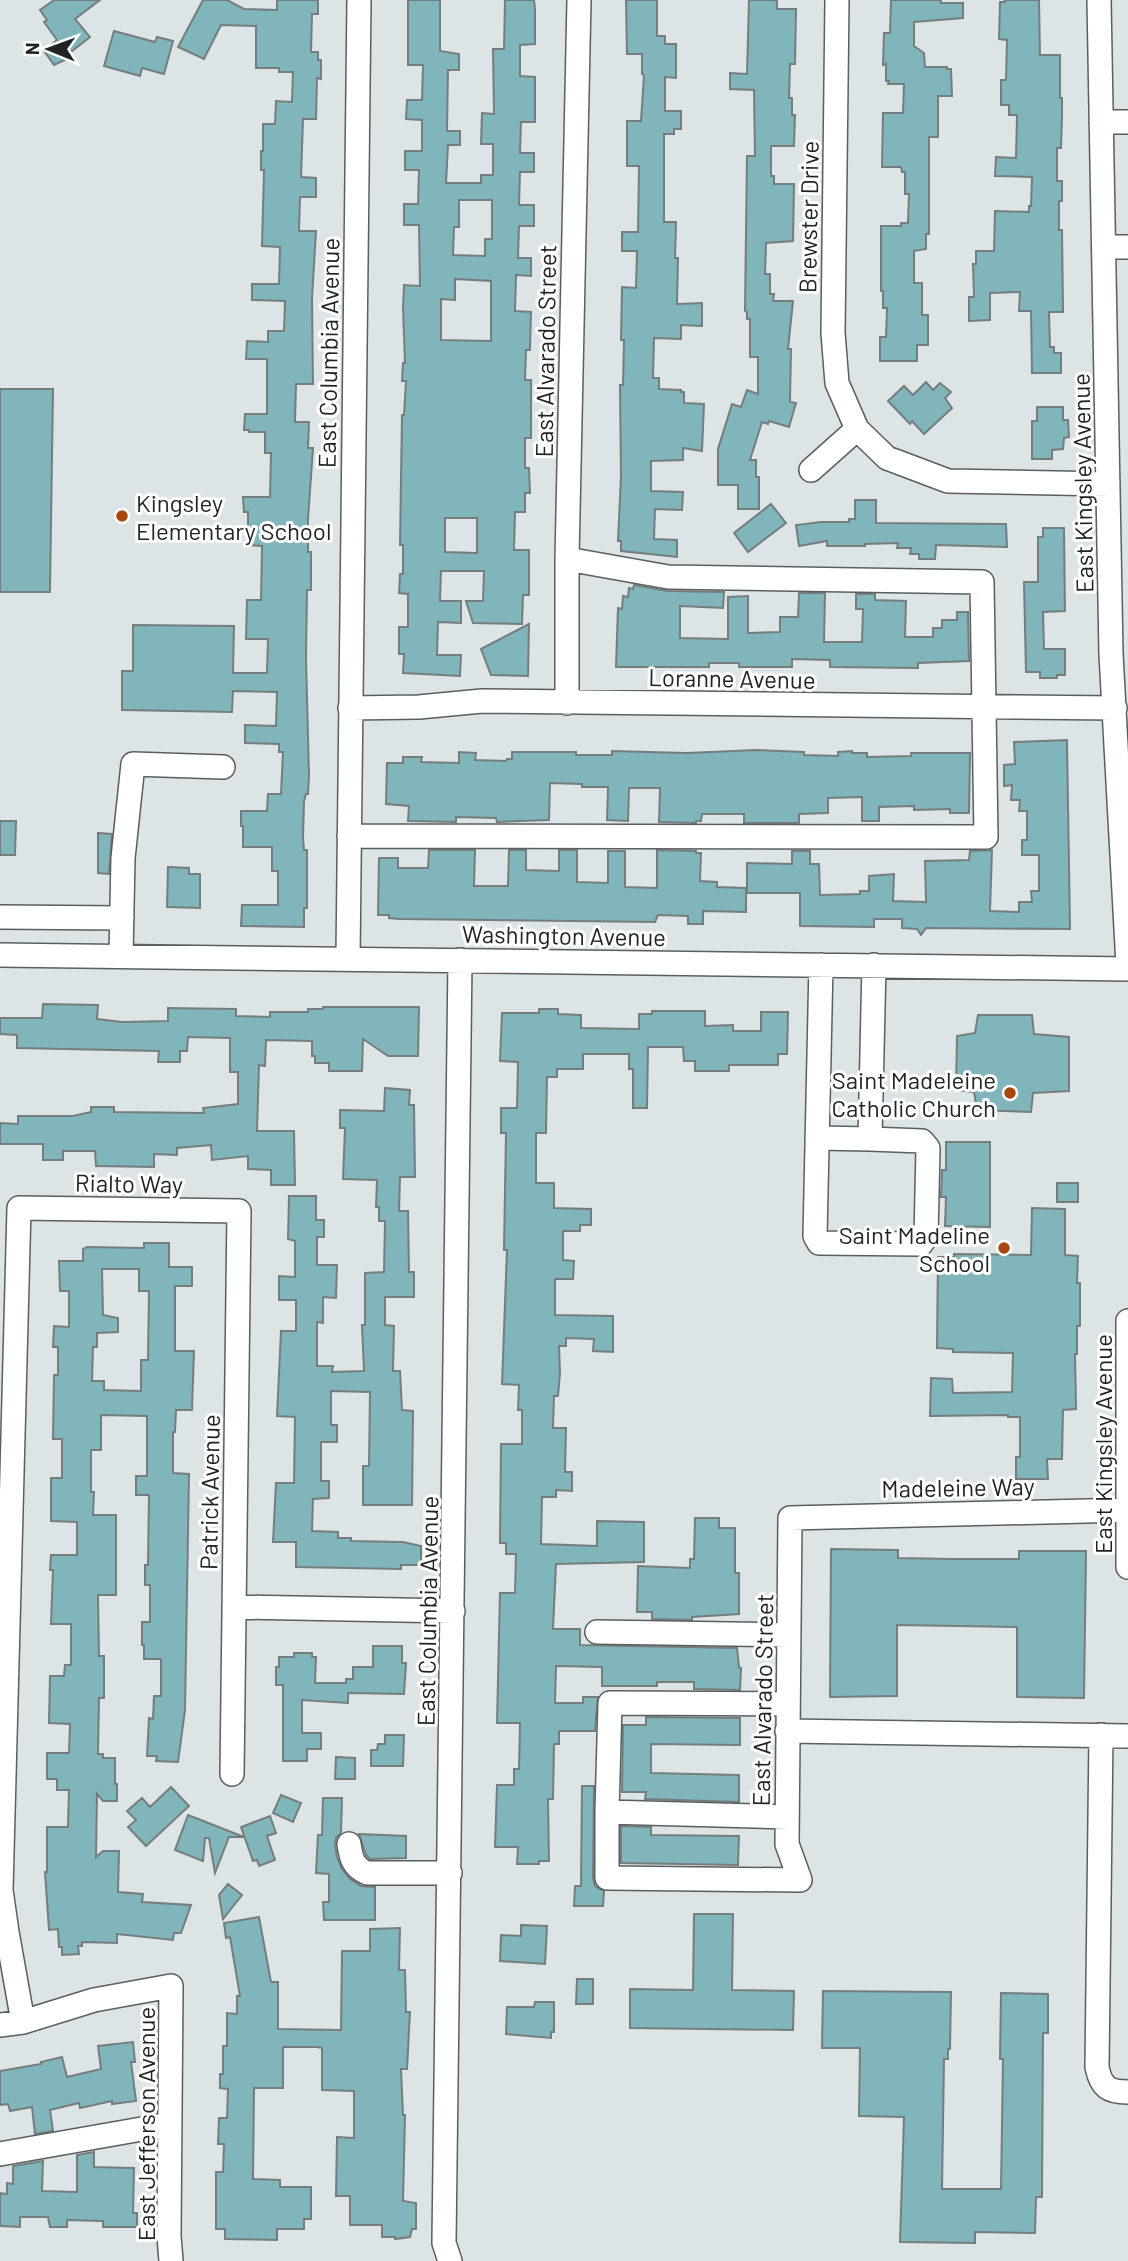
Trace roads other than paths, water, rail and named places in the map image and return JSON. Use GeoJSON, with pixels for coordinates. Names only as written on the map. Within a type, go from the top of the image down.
{"type":"FeatureCollection","features":[{"type":"Feature","properties":{"kind":"street","name":"East Columbia Avenue"},"geometry":{"type":"LineString","coordinates":[[348,958],[359,0]]}},
{"type":"Feature","properties":{"kind":"street","name":"East Alvarado Street"},"geometry":{"type":"LineString","coordinates":[[567,703],[567,559],[579,0]]}},
{"type":"Feature","properties":{"kind":"street","name":"Brewster Drive"},"geometry":{"type":"LineString","coordinates":[[837,0],[833,333],[837,383],[858,429]]}},
{"type":"Feature","properties":{"kind":"street","name":"East Kingsley Avenue"},"geometry":{"type":"LineString","coordinates":[[1099,0],[1104,247],[1118,386],[1108,484],[1119,530],[1120,654],[1115,708],[1124,797],[1128,967]]}},
{"type":"Feature","properties":{"kind":"street"},"geometry":{"type":"LineString","coordinates":[[1101,122],[1128,122]]}},
{"type":"Feature","properties":{"kind":"street"},"geometry":{"type":"LineString","coordinates":[[1104,247],[1128,247]]}},
{"type":"Feature","properties":{"kind":"street"},"geometry":{"type":"LineString","coordinates":[[811,470],[858,429],[887,458],[948,481],[1108,484]]}},
{"type":"Feature","properties":{"kind":"street"},"geometry":{"type":"LineString","coordinates":[[349,836],[986,837],[982,582],[668,577],[567,559]]}},
{"type":"Feature","properties":{"kind":"street","name":"Loranne Avenue"},"geometry":{"type":"LineString","coordinates":[[350,708],[419,707],[482,701],[1115,708]]}},
{"type":"Feature","properties":{"kind":"street"},"geometry":{"type":"LineString","coordinates":[[121,956],[123,858],[133,764],[223,767]]}},
{"type":"Feature","properties":{"kind":"street"},"geometry":{"type":"LineString","coordinates":[[0,916],[121,918]]}},
{"type":"Feature","properties":{"kind":"street","name":"Washington Avenue"},"geometry":{"type":"LineString","coordinates":[[0,955],[1128,967]]}},
{"type":"Feature","properties":{"kind":"street","name":"East Columbia Avenue"},"geometry":{"type":"LineString","coordinates":[[450,2261],[444,2243],[460,960]]}},
{"type":"Feature","properties":{"kind":"street"},"geometry":{"type":"LineString","coordinates":[[817,1138],[922,1141],[928,1148],[926,1237],[921,1244],[819,1243],[815,1236],[817,1138],[821,965]]}},
{"type":"Feature","properties":{"kind":"street"},"geometry":{"type":"LineString","coordinates":[[870,1139],[874,965]]}},
{"type":"Feature","properties":{"kind":"street","name":"Rialto Way"},"geometry":{"type":"LineString","coordinates":[[23,2022],[6,1933],[2,1890],[19,1208],[239,1211]]}},
{"type":"Feature","properties":{"kind":"street","name":"Patrick Avenue"},"geometry":{"type":"LineString","coordinates":[[232,1774],[239,1211]]}},
{"type":"Feature","properties":{"kind":"street","name":"East Kingsley Avenue"},"geometry":{"type":"LineString","coordinates":[[1128,1321],[1128,1567]]}},
{"type":"Feature","properties":{"kind":"street","name":"Madeleine Way"},"geometry":{"type":"LineString","coordinates":[[790,1518],[1127,1510]]}},
{"type":"Feature","properties":{"kind":"street","name":"East Alvarado Street"},"geometry":{"type":"LineString","coordinates":[[607,1812],[607,1878],[800,1880],[787,1844],[790,1518]]}},
{"type":"Feature","properties":{"kind":"street"},"geometry":{"type":"LineString","coordinates":[[234,1607],[453,1611]]}},
{"type":"Feature","properties":{"kind":"street"},"geometry":{"type":"LineString","coordinates":[[597,1632],[788,1634]]}},
{"type":"Feature","properties":{"kind":"street"},"geometry":{"type":"LineString","coordinates":[[787,1817],[607,1812],[610,1703],[788,1704]]}},
{"type":"Feature","properties":{"kind":"street"},"geometry":{"type":"LineString","coordinates":[[788,1731],[1128,1736]]}},
{"type":"Feature","properties":{"kind":"street"},"geometry":{"type":"LineString","coordinates":[[1101,1735],[1097,2067],[1103,2086],[1111,2092],[1128,2092]]}},
{"type":"Feature","properties":{"kind":"street"},"geometry":{"type":"LineString","coordinates":[[349,1844],[352,1860],[359,1870],[367,1873],[450,1874]]}},
{"type":"Feature","properties":{"kind":"street","name":"East Jefferson Avenue"},"geometry":{"type":"LineString","coordinates":[[23,2022],[94,2000],[172,1986],[171,2261]]}},
{"type":"Feature","properties":{"kind":"street"},"geometry":{"type":"LineString","coordinates":[[0,2025],[23,2022]]}},
{"type":"Feature","properties":{"kind":"street"},"geometry":{"type":"LineString","coordinates":[[0,2154],[170,2124]]}},
{"type":"Feature","properties":{"kind":"place","name":"Kingsley Elementary School"},"geometry":{"type":"Point","coordinates":[122,516]}},
{"type":"Feature","properties":{"kind":"place","name":"Saint Madeleine Catholic Church"},"geometry":{"type":"Point","coordinates":[1010,1093]}},
{"type":"Feature","properties":{"kind":"place","name":"Saint Madeline School"},"geometry":{"type":"Point","coordinates":[1004,1248]}}]}
